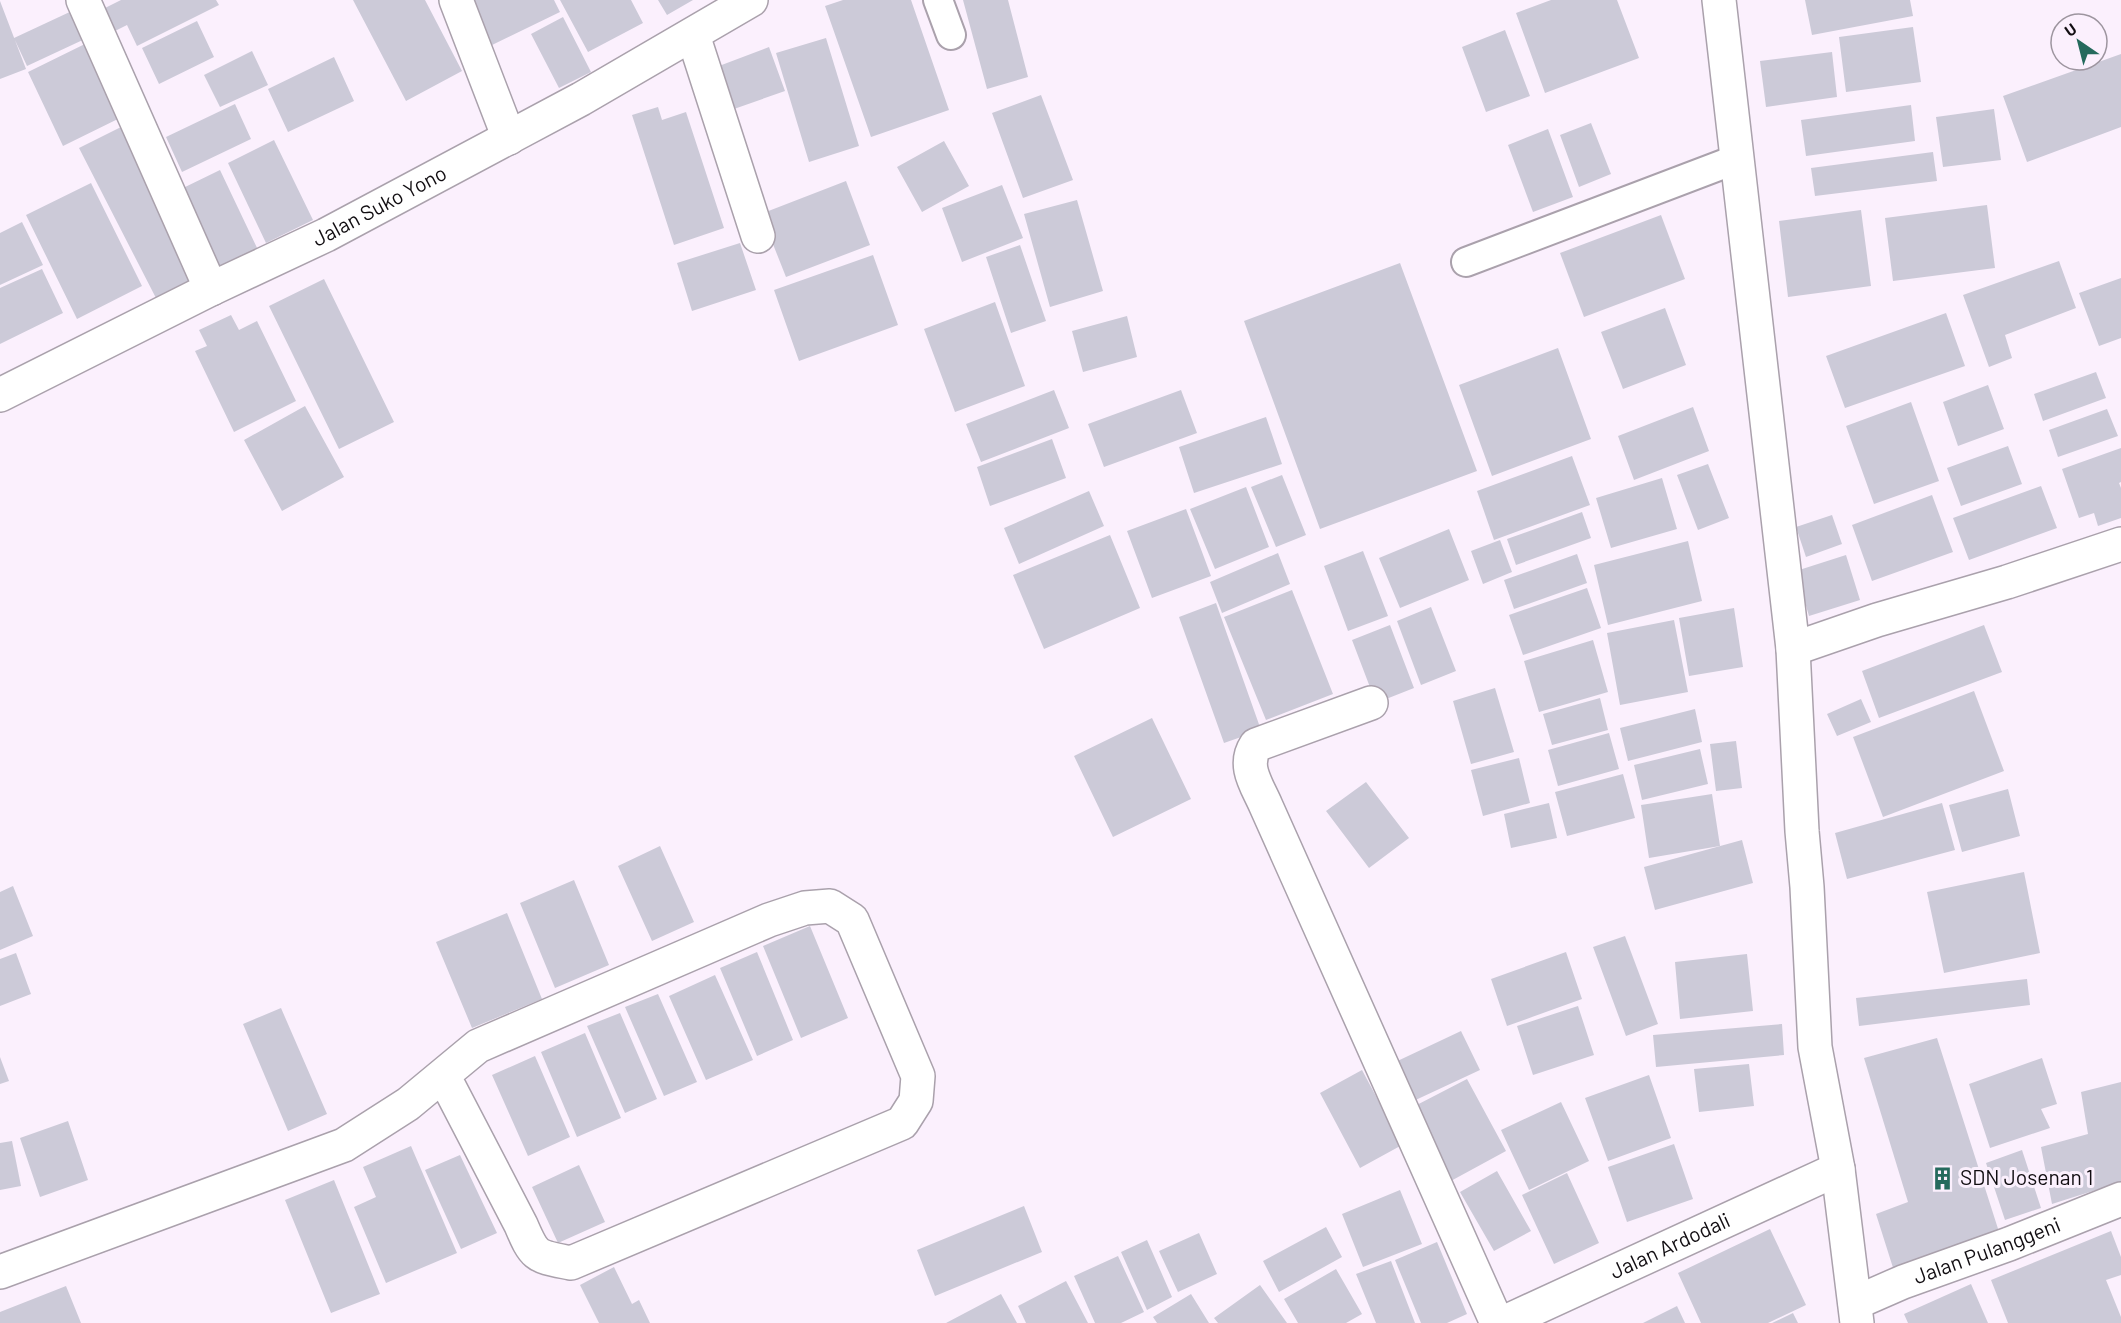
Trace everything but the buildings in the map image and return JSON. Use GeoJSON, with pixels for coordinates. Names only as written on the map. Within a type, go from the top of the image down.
{"type":"FeatureCollection","features":[{"type":"Feature","properties":{"kind":"street"},"geometry":{"type":"LineString","coordinates":[[83,0],[211,289]]}},
{"type":"Feature","properties":{"kind":"street"},"geometry":{"type":"LineString","coordinates":[[456,0],[509,138]]}},
{"type":"Feature","properties":{"kind":"street","name":"Jalan Suko Yono"},"geometry":{"type":"LineString","coordinates":[[0,395],[211,289],[326,235],[509,138],[751,0]]}},
{"type":"Feature","properties":{"kind":"street"},"geometry":{"type":"LineString","coordinates":[[1719,0],[1793,649],[1815,1047],[1838,1169],[1856,1313]]}},
{"type":"Feature","properties":{"kind":"street"},"geometry":{"type":"LineString","coordinates":[[693,35],[758,236]]}},
{"type":"Feature","properties":{"kind":"street"},"geometry":{"type":"LineString","coordinates":[[1793,649],[1877,620],[2007,582],[2121,543]]}},
{"type":"Feature","properties":{"kind":"street"},"geometry":{"type":"LineString","coordinates":[[1371,703],[1256,745],[1250,754],[1249,765],[1270,817],[1497,1323]]}},
{"type":"Feature","properties":{"kind":"street"},"geometry":{"type":"LineString","coordinates":[[0,1272],[344,1145],[408,1104],[443,1075],[478,1046],[769,920],[805,908],[830,906],[852,920],[918,1076],[916,1101],[902,1123],[571,1263],[546,1258],[531,1250],[521,1225],[443,1075]]}},
{"type":"Feature","properties":{"kind":"street","name":"Jalan Ardodali"},"geometry":{"type":"LineString","coordinates":[[1503,1323],[1838,1169]]}},
{"type":"Feature","properties":{"kind":"street","name":"Jalan Pulanggeni"},"geometry":{"type":"LineString","coordinates":[[1856,1313],[1903,1282],[2009,1244],[2121,1199]]}},
{"type":"Feature","properties":{"kind":"lane"},"geometry":{"type":"LineString","coordinates":[[938,0],[951,35]]}},
{"type":"Feature","properties":{"kind":"lane"},"geometry":{"type":"LineString","coordinates":[[1466,262],[1737,159]]}},
{"type":"Feature","properties":{"kind":"place","name":"SDN Josenan 1"},"geometry":{"type":"Point","coordinates":[1942,1178]}}]}
